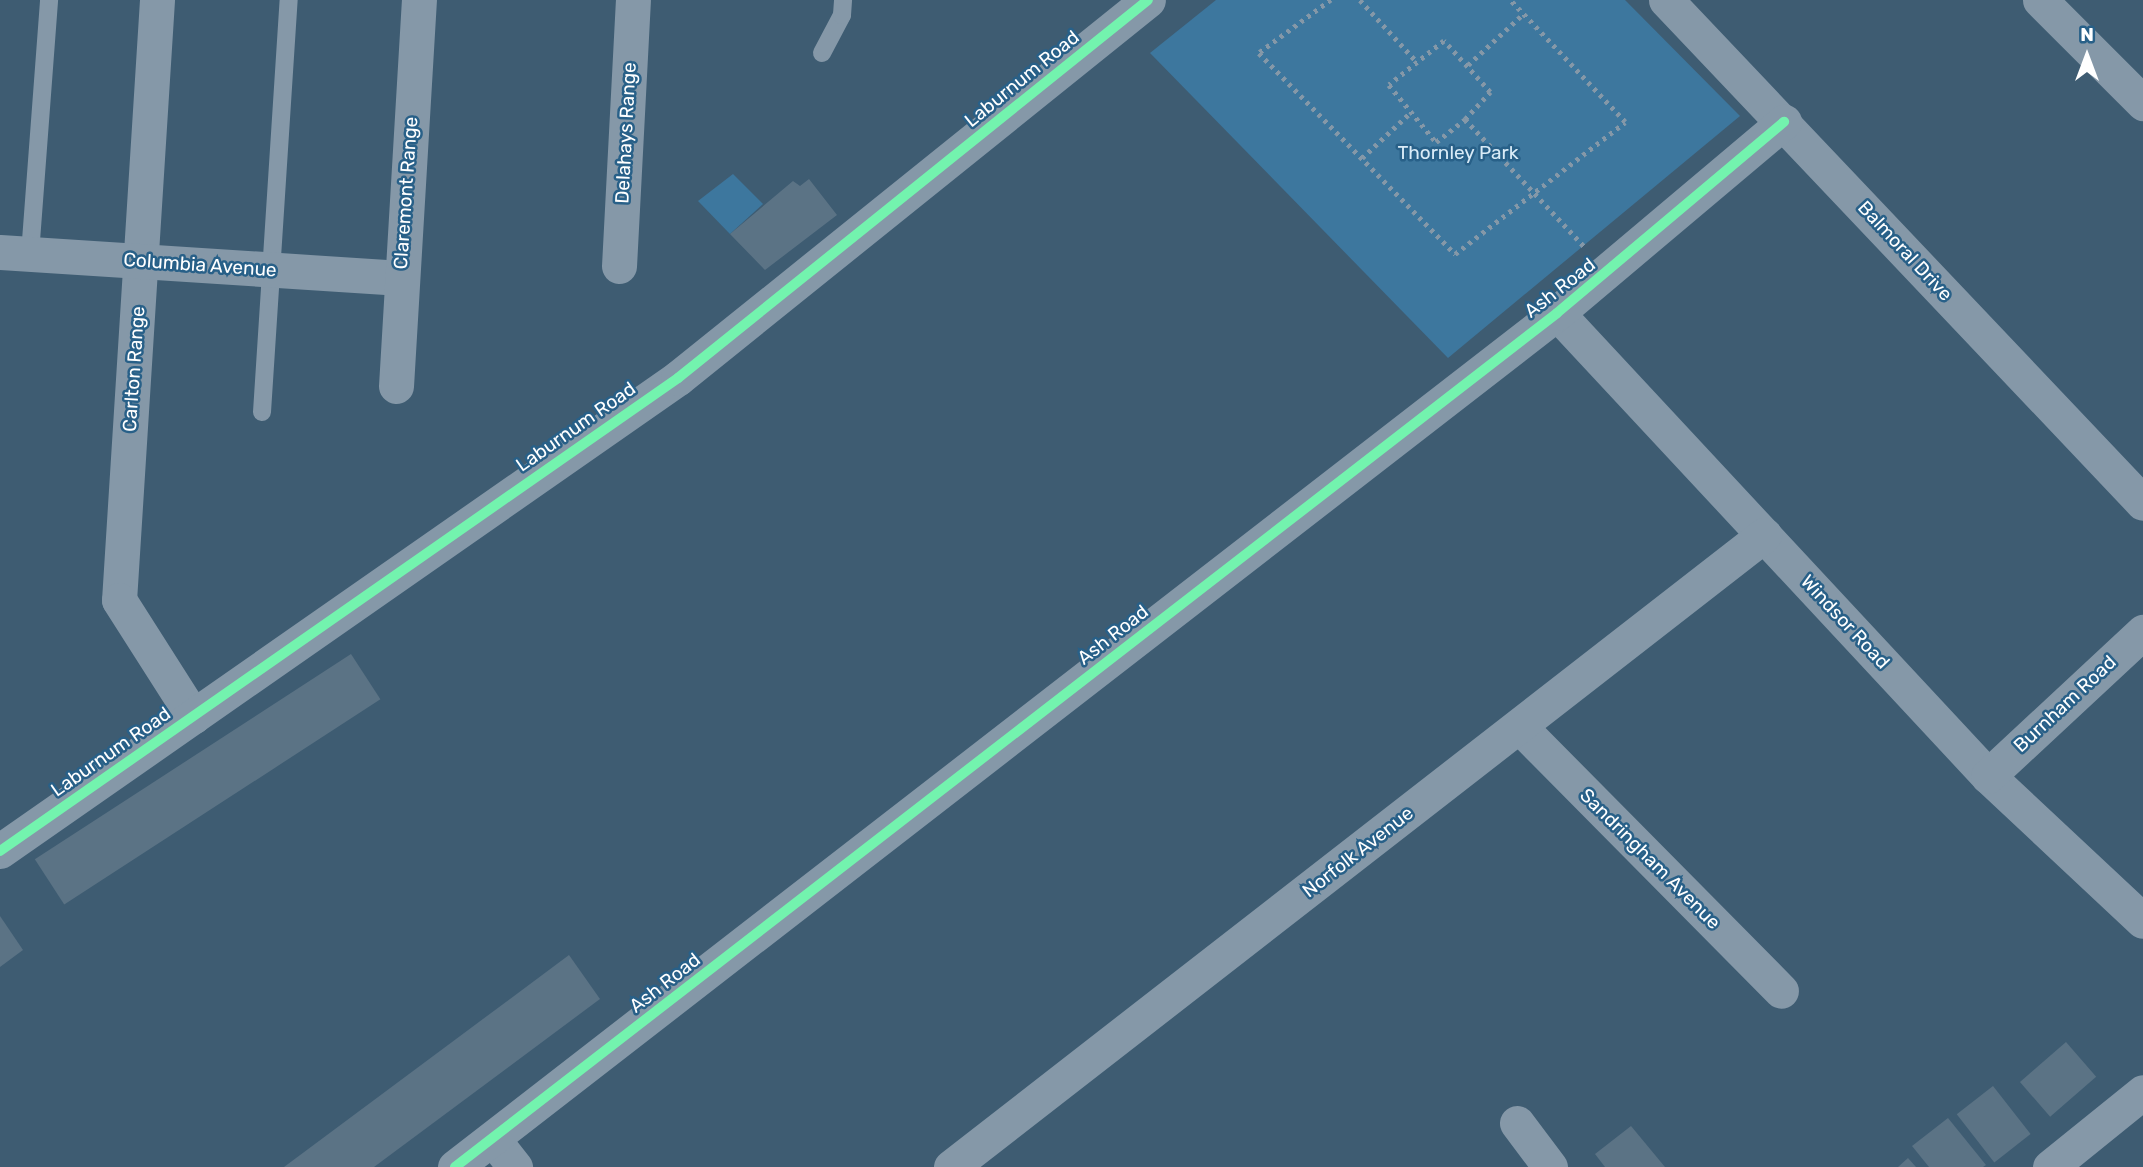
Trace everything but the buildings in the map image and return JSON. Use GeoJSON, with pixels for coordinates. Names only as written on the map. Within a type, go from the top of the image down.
{"type":"FeatureCollection","features":[{"type":"Feature","properties":{"kind":"street","name":"Carlton Range"},"geometry":{"type":"LineString","coordinates":[[157,0],[119,600],[193,716]]}},
{"type":"Feature","properties":{"kind":"street","name":"Claremont Range"},"geometry":{"type":"LineString","coordinates":[[396,386],[419,0]]}},
{"type":"Feature","properties":{"kind":"street","name":"Delahays Range"},"geometry":{"type":"LineString","coordinates":[[620,266],[634,0]]}},
{"type":"Feature","properties":{"kind":"street","name":"Laburnum Road"},"geometry":{"type":"LineString","coordinates":[[0,851],[678,378],[1149,0]]}},
{"type":"Feature","properties":{"kind":"street","name":"Balmoral Drive"},"geometry":{"type":"LineString","coordinates":[[1666,0],[2143,503]]}},
{"type":"Feature","properties":{"kind":"street"},"geometry":{"type":"LineString","coordinates":[[2040,0],[2143,103]]}},
{"type":"Feature","properties":{"kind":"street","name":"Ash Road"},"geometry":{"type":"LineString","coordinates":[[455,1167],[1557,313],[1609,272],[1784,122]]}},
{"type":"Feature","properties":{"kind":"street","name":"Columbia Avenue"},"geometry":{"type":"LineString","coordinates":[[15,253],[401,278]]}},
{"type":"Feature","properties":{"kind":"street","name":"Windsor Road"},"geometry":{"type":"LineString","coordinates":[[1557,313],[1988,776],[2143,921]]}},
{"type":"Feature","properties":{"kind":"street","name":"Norfolk Avenue"},"geometry":{"type":"LineString","coordinates":[[951,1167],[1764,535]]}},
{"type":"Feature","properties":{"kind":"street","name":"Burnham Road"},"geometry":{"type":"LineString","coordinates":[[1988,776],[2143,632]]}},
{"type":"Feature","properties":{"kind":"street","name":"Sandringham Avenue"},"geometry":{"type":"LineString","coordinates":[[1520,727],[1781,991]]}},
{"type":"Feature","properties":{"kind":"street"},"geometry":{"type":"LineString","coordinates":[[2050,1167],[2143,1092]]}},
{"type":"Feature","properties":{"kind":"street"},"geometry":{"type":"LineString","coordinates":[[1517,1123],[1550,1167]]}},
{"type":"Feature","properties":{"kind":"street"},"geometry":{"type":"LineString","coordinates":[[493,1139],[515,1167]]}},
{"type":"Feature","properties":{"kind":"lane"},"geometry":{"type":"LineString","coordinates":[[15,253],[49,0]]}},
{"type":"Feature","properties":{"kind":"lane"},"geometry":{"type":"LineString","coordinates":[[262,412],[289,0]]}},
{"type":"Feature","properties":{"kind":"lane"},"geometry":{"type":"LineString","coordinates":[[822,53],[842,15],[843,0]]}},
{"type":"Feature","properties":{"kind":"path"},"geometry":{"type":"LineString","coordinates":[[1331,0],[1259,53],[1455,254],[1625,122],[1510,0]]}},
{"type":"Feature","properties":{"kind":"path"},"geometry":{"type":"LineString","coordinates":[[1360,0],[1416,61]]}},
{"type":"Feature","properties":{"kind":"path"},"geometry":{"type":"LineString","coordinates":[[1468,65],[1523,14]]}},
{"type":"Feature","properties":{"kind":"path"},"geometry":{"type":"LineString","coordinates":[[1444,41],[1490,92],[1465,119],[1436,142],[1389,85],[1416,61],[1444,41]]}},
{"type":"Feature","properties":{"kind":"path"},"geometry":{"type":"LineString","coordinates":[[1362,158],[1411,112]]}},
{"type":"Feature","properties":{"kind":"path"},"geometry":{"type":"LineString","coordinates":[[1465,119],[1609,272]]}},
{"type":"Feature","properties":{"kind":"green space","name":"Thornley Park"},"geometry":{"type":"Polygon","coordinates":[[[1216,0],[1625,0],[1740,116],[1448,358],[1150,53],[1216,0]]]}},
{"type":"Feature","properties":{"kind":"green space"},"geometry":{"type":"Polygon","coordinates":[[[733,174],[763,204],[730,234],[698,201],[733,174]]]}},
{"type":"Feature","properties":{"kind":"cycle path"},"geometry":{"type":"LineString","coordinates":[[0,851],[678,378],[1148,0]]}},
{"type":"Feature","properties":{"kind":"cycle path"},"geometry":{"type":"LineString","coordinates":[[455,1167],[1557,313],[1784,122]]}}]}
